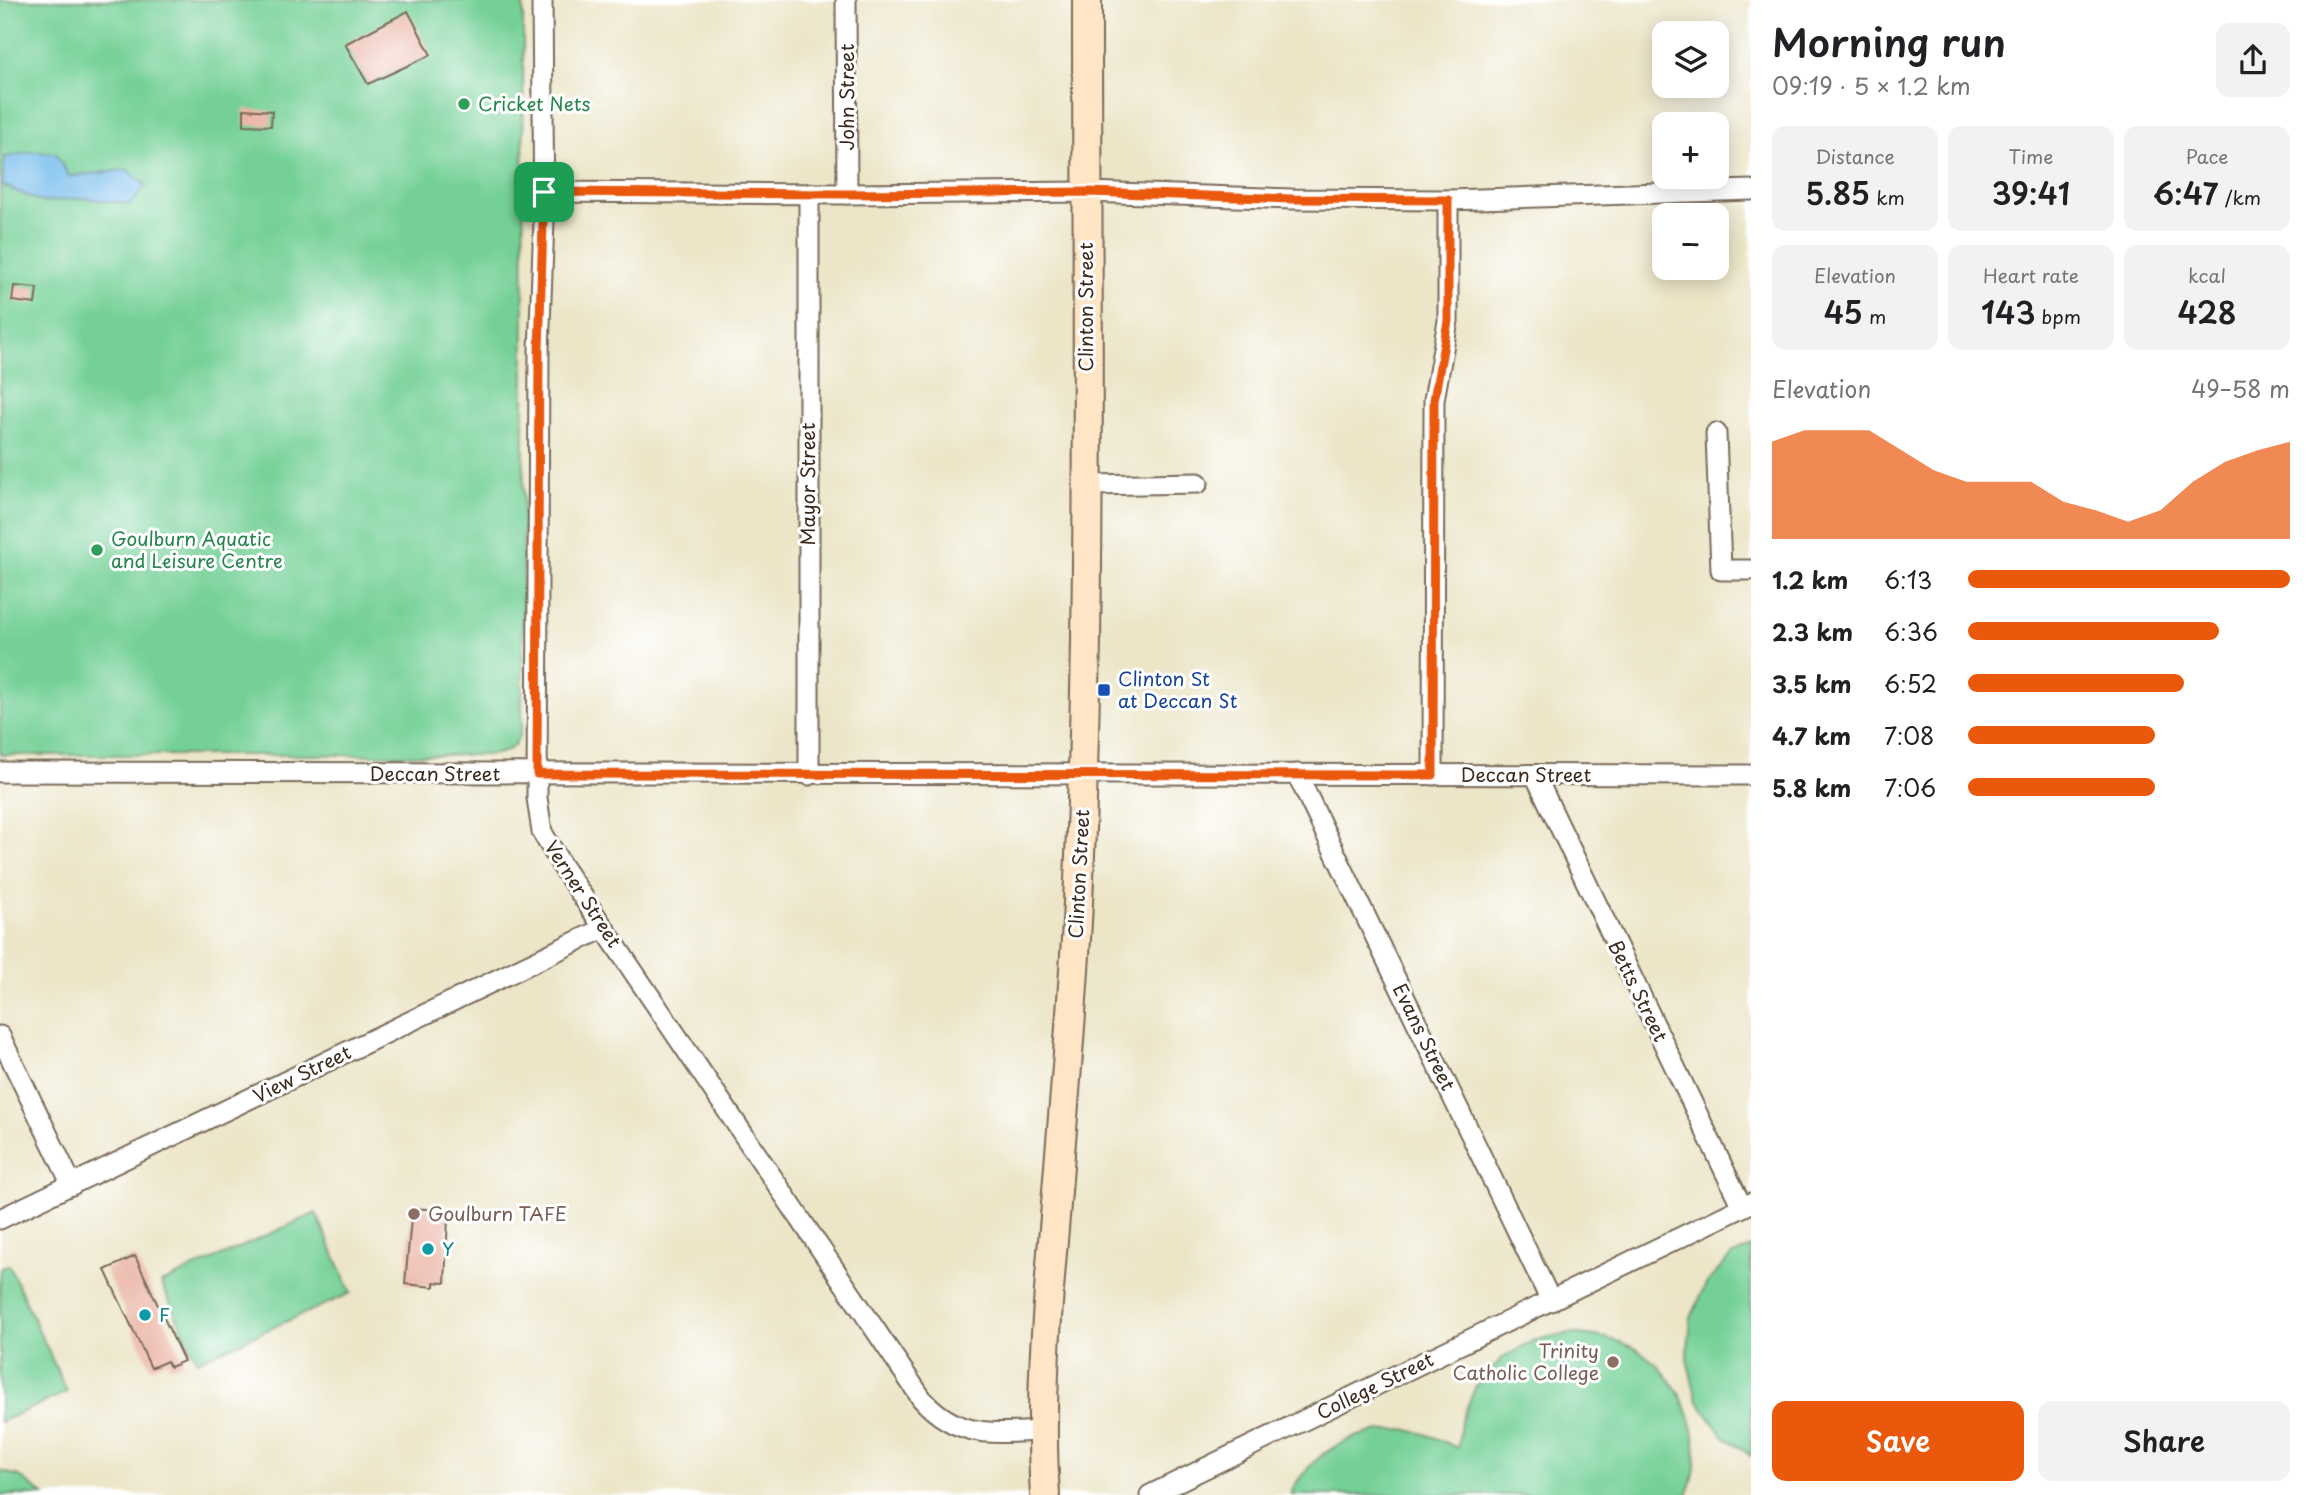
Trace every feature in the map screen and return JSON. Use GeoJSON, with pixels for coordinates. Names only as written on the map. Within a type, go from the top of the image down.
{"type":"FeatureCollection","features":[{"type":"Feature","properties":{"kind":"street","name":"Verner Street"},"geometry":{"type":"LineString","coordinates":[[542,0],[544,192],[539,379],[537,774],[537,810],[542,832],[922,1399],[945,1420],[971,1431],[1042,1431]]}},
{"type":"Feature","properties":{"kind":"street","name":"John Street"},"geometry":{"type":"LineString","coordinates":[[846,0],[847,194]]}},
{"type":"Feature","properties":{"kind":"street","name":"Clinton Street"},"geometry":{"type":"LineString","coordinates":[[1045,1495],[1042,1431],[1044,1349],[1075,945],[1084,774],[1088,485],[1087,0]]}},
{"type":"Feature","properties":{"kind":"street"},"geometry":{"type":"LineString","coordinates":[[544,192],[1087,192],[1292,199],[1448,200],[1751,190]]}},
{"type":"Feature","properties":{"kind":"street","name":"Mayor Street"},"geometry":{"type":"LineString","coordinates":[[808,194],[808,775]]}},
{"type":"Feature","properties":{"kind":"street"},"geometry":{"type":"LineString","coordinates":[[1433,775],[1434,400],[1448,321],[1448,200]]}},
{"type":"Feature","properties":{"kind":"street"},"geometry":{"type":"LineString","coordinates":[[1716,433],[1721,570],[1751,570]]}},
{"type":"Feature","properties":{"kind":"street"},"geometry":{"type":"LineString","coordinates":[[1088,485],[1198,483]]}},
{"type":"Feature","properties":{"kind":"street","name":"Deccan Street"},"geometry":{"type":"LineString","coordinates":[[0,772],[1751,775]]}},
{"type":"Feature","properties":{"kind":"street","name":"Evans Street"},"geometry":{"type":"LineString","coordinates":[[1297,774],[1551,1301]]}},
{"type":"Feature","properties":{"kind":"street","name":"Betts Street"},"geometry":{"type":"LineString","coordinates":[[1535,775],[1747,1205]]}},
{"type":"Feature","properties":{"kind":"street","name":"View Street"},"geometry":{"type":"LineString","coordinates":[[0,1219],[604,928]]}},
{"type":"Feature","properties":{"kind":"street"},"geometry":{"type":"LineString","coordinates":[[0,1036],[72,1185]]}},
{"type":"Feature","properties":{"kind":"street","name":"College Street"},"geometry":{"type":"LineString","coordinates":[[1150,1495],[1747,1205]]}},
{"type":"Feature","properties":{"kind":"green space"},"geometry":{"type":"Polygon","coordinates":[[[0,0],[523,0],[522,724],[519,738],[508,750],[489,755],[0,755],[0,0]]]}},
{"type":"Feature","properties":{"kind":"green space"},"geometry":{"type":"Polygon","coordinates":[[[316,1213],[351,1293],[197,1361],[161,1283],[316,1213]]]}},
{"type":"Feature","properties":{"kind":"green space"},"geometry":{"type":"Polygon","coordinates":[[[1751,1247],[1751,1456],[1721,1434],[1697,1400],[1687,1359],[1691,1318],[1706,1284],[1731,1256],[1751,1247]]]}},
{"type":"Feature","properties":{"kind":"green space"},"geometry":{"type":"Polygon","coordinates":[[[9,1265],[67,1392],[0,1422],[0,1269],[9,1265]]]}},
{"type":"Feature","properties":{"kind":"green space"},"geometry":{"type":"Polygon","coordinates":[[[1570,1333],[1608,1338],[1634,1348],[1657,1365],[1670,1381],[1689,1416],[1694,1436],[1696,1456],[1687,1495],[1290,1495],[1300,1478],[1330,1450],[1367,1434],[1388,1430],[1408,1431],[1432,1436],[1458,1448],[1461,1421],[1476,1386],[1501,1359],[1534,1340],[1570,1333]]]}},
{"type":"Feature","properties":{"kind":"green space"},"geometry":{"type":"Polygon","coordinates":[[[0,1471],[19,1476],[44,1495],[0,1495],[0,1471]]]}},
{"type":"Feature","properties":{"kind":"water"},"geometry":{"type":"Polygon","coordinates":[[[33,152],[55,153],[69,176],[127,170],[146,185],[131,204],[82,198],[42,202],[2,185],[5,157],[33,152]]]}},
{"type":"Feature","properties":{"kind":"building"},"geometry":{"type":"Polygon","coordinates":[[[408,11],[431,55],[368,84],[345,44],[408,11]]]}},
{"type":"Feature","properties":{"kind":"building"},"geometry":{"type":"Polygon","coordinates":[[[244,109],[272,111],[271,126],[244,125],[244,109]]]}},
{"type":"Feature","properties":{"kind":"building"},"geometry":{"type":"Polygon","coordinates":[[[14,286],[37,288],[35,304],[12,301],[14,286]]]}},
{"type":"Feature","properties":{"kind":"building","name":"Y"},"geometry":{"type":"Polygon","coordinates":[[[412,1208],[439,1210],[438,1216],[448,1217],[445,1283],[434,1282],[434,1287],[405,1284],[412,1208]]]}},
{"type":"Feature","properties":{"kind":"building","name":"F"},"geometry":{"type":"Polygon","coordinates":[[[135,1256],[184,1361],[170,1367],[167,1361],[151,1368],[105,1270],[135,1256]]]}},
{"type":"Feature","properties":{"kind":"place","name":"Cricket Nets"},"geometry":{"type":"Point","coordinates":[464,104]}},
{"type":"Feature","properties":{"kind":"place","name":"Goulburn Aquatic and Leisure Centre"},"geometry":{"type":"Point","coordinates":[97,550]}},
{"type":"Feature","properties":{"kind":"place","name":"Clinton St at Deccan St"},"geometry":{"type":"Point","coordinates":[1104,690]}},
{"type":"Feature","properties":{"kind":"place","name":"Goulburn TAFE"},"geometry":{"type":"Point","coordinates":[414,1214]}},
{"type":"Feature","properties":{"kind":"place","name":"Y"},"geometry":{"type":"Point","coordinates":[428,1249]}},
{"type":"Feature","properties":{"kind":"place","name":"F"},"geometry":{"type":"Point","coordinates":[145,1315]}},
{"type":"Feature","properties":{"kind":"place","name":"Trinity Catholic College"},"geometry":{"type":"Point","coordinates":[1613,1362]}},
{"type":"Feature","properties":{"kind":"route"},"geometry":{"type":"LineString","coordinates":[[544,192],[1087,192],[1292,199],[1448,200],[1448,321],[1434,400],[1433,775],[537,774],[539,351],[544,192]]}}]}
